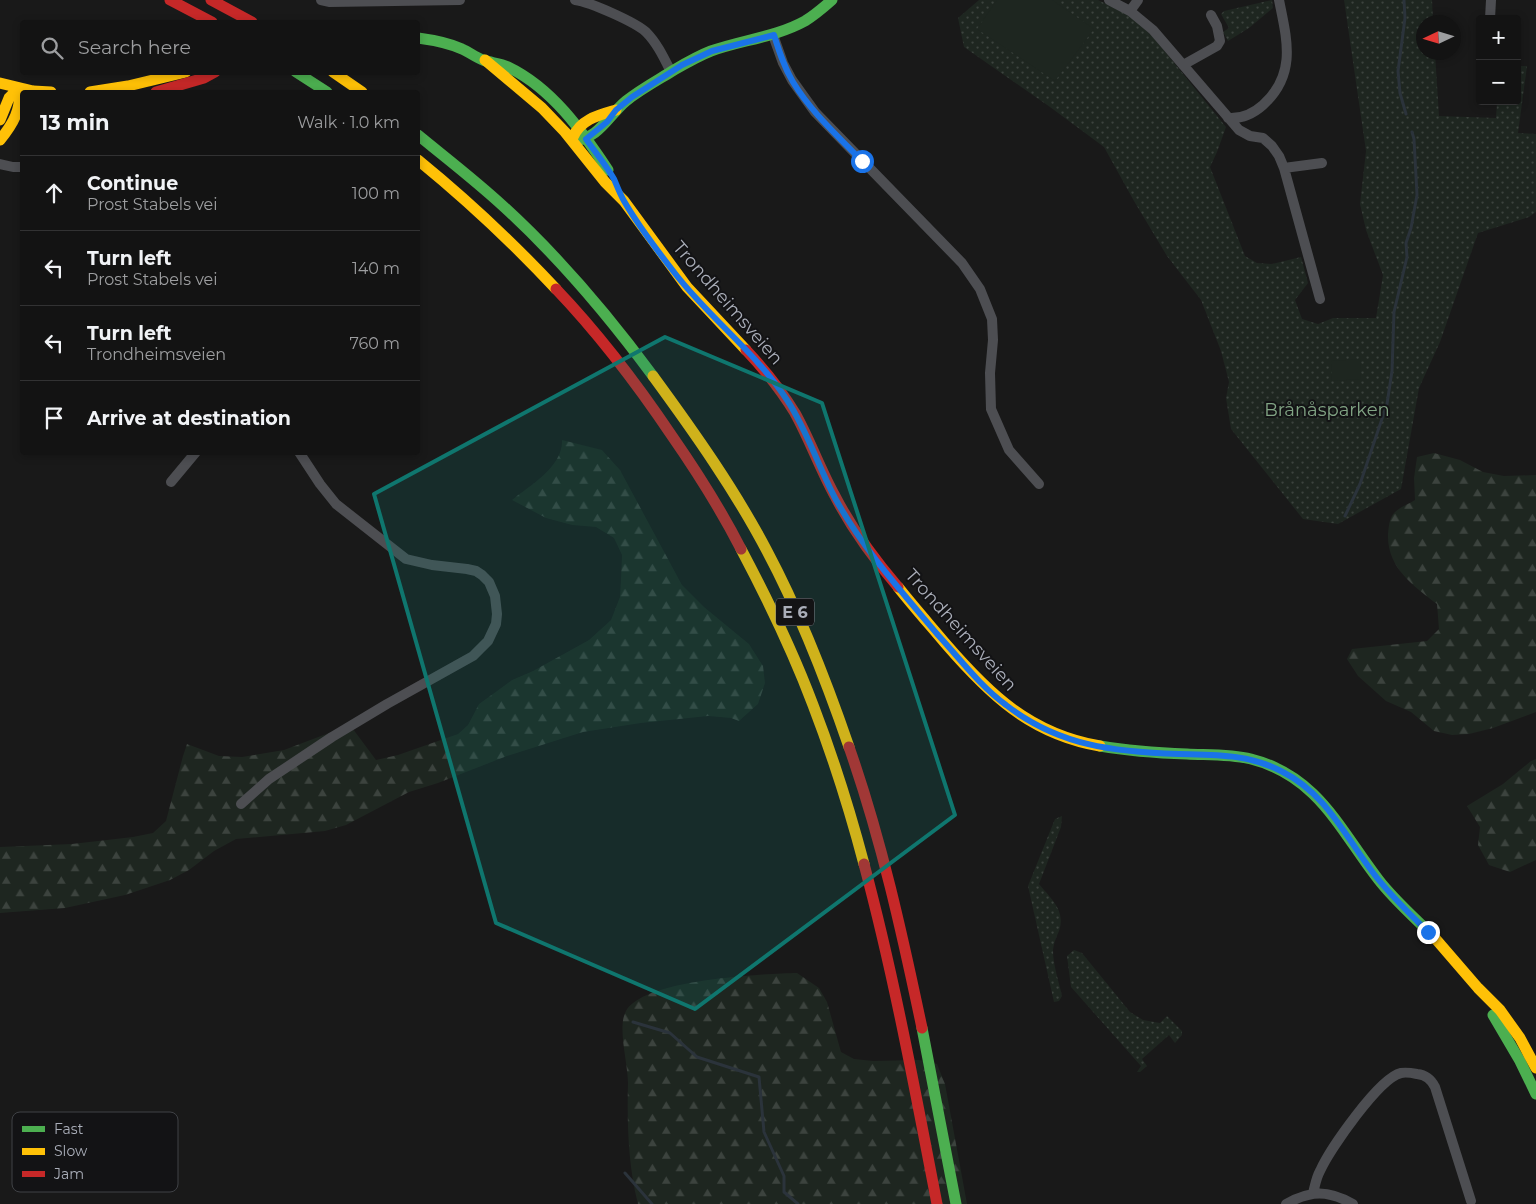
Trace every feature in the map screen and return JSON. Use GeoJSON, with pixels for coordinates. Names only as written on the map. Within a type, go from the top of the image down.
{"type":"FeatureCollection","features":[{"type":"Feature","properties":{"kind":"main road"},"geometry":{"type":"LineString","coordinates":[[170,0],[208,20]]}},
{"type":"Feature","properties":{"kind":"main road"},"geometry":{"type":"LineString","coordinates":[[211,0],[248,20]]}},
{"type":"Feature","properties":{"kind":"main road"},"geometry":{"type":"LineString","coordinates":[[616,110],[592,117],[577,127],[573,141],[586,139],[607,122],[616,110],[639,93],[694,59],[712,51],[774,35],[792,28],[807,20],[832,0]]}},
{"type":"Feature","properties":{"kind":"main road","name":"Trondheimsveien"},"geometry":{"type":"LineString","coordinates":[[420,38],[445,44],[471,53],[485,60],[507,66],[524,76],[555,102],[577,127],[613,177],[623,200]]}},
{"type":"Feature","properties":{"kind":"main road","name":"Trondheimsveien"},"geometry":{"type":"LineString","coordinates":[[485,60],[546,112],[573,141],[623,200],[687,288],[779,388],[796,416],[836,499],[867,549],[910,603],[992,694],[1034,724],[1079,742],[1104,748],[1141,752],[1239,757],[1270,765],[1293,777],[1311,791],[1330,810],[1378,880],[1445,949],[1479,990],[1501,1011],[1517,1034],[1531,1047],[1535,1063]]}},
{"type":"Feature","properties":{"kind":"main road"},"geometry":{"type":"LineString","coordinates":[[103,90],[174,75]]}},
{"type":"Feature","properties":{"kind":"main road"},"geometry":{"type":"LineString","coordinates":[[163,90],[209,75]]}},
{"type":"Feature","properties":{"kind":"main road"},"geometry":{"type":"LineString","coordinates":[[301,75],[324,90]]}},
{"type":"Feature","properties":{"kind":"main road"},"geometry":{"type":"LineString","coordinates":[[336,75],[359,90]]}},
{"type":"Feature","properties":{"kind":"main road"},"geometry":{"type":"LineString","coordinates":[[0,83],[35,90]]}},
{"type":"Feature","properties":{"kind":"main road"},"geometry":{"type":"LineString","coordinates":[[0,120],[3,99],[19,88]]}},
{"type":"Feature","properties":{"kind":"main road"},"geometry":{"type":"LineString","coordinates":[[19,88],[20,93]]}},
{"type":"Feature","properties":{"kind":"main road"},"geometry":{"type":"LineString","coordinates":[[3,99],[20,103]]}},
{"type":"Feature","properties":{"kind":"main road"},"geometry":{"type":"LineString","coordinates":[[0,140],[20,108]]}},
{"type":"Feature","properties":{"kind":"main road","name":"E 6"},"geometry":{"type":"LineString","coordinates":[[420,137],[469,176],[504,208],[597,305],[639,355],[682,415],[730,490],[772,562],[810,644],[838,715],[874,826],[927,1048],[956,1204]]}},
{"type":"Feature","properties":{"kind":"main road","name":"E 6"},"geometry":{"type":"LineString","coordinates":[[420,162],[500,231],[562,295],[624,368],[667,427],[715,501],[753,570],[791,651],[818,718],[860,849],[905,1039],[937,1204]]}},
{"type":"Feature","properties":{"kind":"main road","name":"Trondheimsveien"},"geometry":{"type":"LineString","coordinates":[[1479,990],[1536,1094]]}},
{"type":"Feature","properties":{"kind":"street"},"geometry":{"type":"LineString","coordinates":[[321,0],[330,2],[460,0]]}},
{"type":"Feature","properties":{"kind":"street"},"geometry":{"type":"LineString","coordinates":[[575,0],[596,3],[644,30],[652,39],[672,72]]}},
{"type":"Feature","properties":{"kind":"street"},"geometry":{"type":"LineString","coordinates":[[1109,0],[1130,11],[1153,30],[1239,130],[1250,136],[1263,138],[1272,146],[1284,168],[1320,299]]}},
{"type":"Feature","properties":{"kind":"street"},"geometry":{"type":"LineString","coordinates":[[1130,11],[1138,0]]}},
{"type":"Feature","properties":{"kind":"street"},"geometry":{"type":"LineString","coordinates":[[1228,118],[1237,119],[1259,109],[1270,99],[1284,75],[1288,60],[1288,47],[1279,0]]}},
{"type":"Feature","properties":{"kind":"street"},"geometry":{"type":"LineString","coordinates":[[1490,15],[1491,0]]}},
{"type":"Feature","properties":{"kind":"street"},"geometry":{"type":"LineString","coordinates":[[1182,65],[1208,52],[1217,46],[1220,41],[1217,26],[1211,15]]}},
{"type":"Feature","properties":{"kind":"street"},"geometry":{"type":"LineString","coordinates":[[774,35],[792,80],[814,112],[962,263],[980,289],[992,319],[991,409],[1010,450],[1039,484]]}},
{"type":"Feature","properties":{"kind":"street"},"geometry":{"type":"LineString","coordinates":[[1284,168],[1322,163]]}},
{"type":"Feature","properties":{"kind":"street"},"geometry":{"type":"LineString","coordinates":[[0,164],[20,167]]}},
{"type":"Feature","properties":{"kind":"street"},"geometry":{"type":"LineString","coordinates":[[171,482],[194,455]]}},
{"type":"Feature","properties":{"kind":"street"},"geometry":{"type":"LineString","coordinates":[[240,804],[270,779],[332,737],[473,656],[488,641],[496,624],[495,596],[482,575],[467,569],[432,565],[406,559],[336,504],[301,455]]}},
{"type":"Feature","properties":{"kind":"street"},"geometry":{"type":"LineString","coordinates":[[1520,1062],[1531,1047]]}},
{"type":"Feature","properties":{"kind":"street","name":"Trondheimsveien"},"geometry":{"type":"LineString","coordinates":[[1520,1062],[1535,1063]]}},
{"type":"Feature","properties":{"kind":"street"},"geometry":{"type":"LineString","coordinates":[[1312,1193],[1320,1170],[1368,1100],[1393,1077],[1401,1073],[1412,1073],[1427,1077],[1435,1086],[1471,1201]]}},
{"type":"Feature","properties":{"kind":"street"},"geometry":{"type":"LineString","coordinates":[[1286,1204],[1312,1193],[1328,1193],[1353,1204]]}},
{"type":"Feature","properties":{"kind":"highlighted area"},"geometry":{"type":"Polygon","coordinates":[[[665,337],[822,403],[955,815],[695,1009],[496,923],[374,494],[665,337]]]}},
{"type":"Feature","properties":{"kind":"green space","name":"Brånåsparken"},"geometry":{"type":"Polygon","coordinates":[[[979,0],[1098,0],[1133,17],[1154,38],[1226,127],[1210,167],[1245,256],[1257,263],[1272,264],[1301,257],[1308,283],[1295,300],[1302,319],[1318,324],[1333,318],[1376,318],[1383,275],[1366,230],[1360,204],[1366,151],[1344,0],[1432,0],[1433,15],[1416,15],[1416,60],[1435,60],[1439,116],[1496,118],[1497,105],[1521,105],[1521,66],[1527,66],[1518,133],[1536,134],[1536,212],[1529,217],[1478,233],[1440,342],[1419,388],[1401,489],[1338,524],[1303,519],[1231,429],[1226,398],[1229,382],[1221,351],[1201,300],[1167,256],[1104,147],[964,47],[958,18],[979,0]]]}},
{"type":"Feature","properties":{"kind":"green space"},"geometry":{"type":"Polygon","coordinates":[[[997,0],[1052,0],[1094,29],[1055,81],[977,29],[997,0]]]}},
{"type":"Feature","properties":{"kind":"green space"},"geometry":{"type":"Polygon","coordinates":[[[1272,0],[1273,8],[1249,28],[1228,41],[1223,32],[1229,28],[1221,14],[1224,11],[1272,0]]]}},
{"type":"Feature","properties":{"kind":"green space"},"geometry":{"type":"Polygon","coordinates":[[[1360,359],[1361,379],[1332,381],[1331,361],[1360,359]]]}},
{"type":"Feature","properties":{"kind":"green space"},"geometry":{"type":"Polygon","coordinates":[[[562,440],[602,450],[620,470],[682,585],[704,607],[749,644],[763,666],[765,683],[758,704],[739,721],[731,718],[708,716],[641,723],[583,732],[507,756],[438,783],[409,792],[346,825],[325,831],[236,839],[214,851],[189,870],[170,880],[125,895],[65,908],[0,913],[0,847],[72,844],[153,833],[166,821],[187,744],[219,756],[242,757],[284,750],[350,725],[376,760],[398,755],[458,734],[468,725],[479,704],[512,680],[533,671],[589,640],[611,620],[620,597],[622,555],[614,538],[596,527],[572,525],[546,518],[512,500],[536,482],[551,467],[561,450],[562,440]]]}},
{"type":"Feature","properties":{"kind":"green space"},"geometry":{"type":"Polygon","coordinates":[[[1434,453],[1460,460],[1483,472],[1504,476],[1536,475],[1536,712],[1493,728],[1469,734],[1452,735],[1434,731],[1411,712],[1386,701],[1358,676],[1347,659],[1352,649],[1427,641],[1439,629],[1437,604],[1403,575],[1392,557],[1388,534],[1393,514],[1415,500],[1414,478],[1417,457],[1434,453]]]}},
{"type":"Feature","properties":{"kind":"green space"},"geometry":{"type":"Polygon","coordinates":[[[1536,759],[1536,860],[1510,872],[1489,865],[1478,845],[1480,827],[1467,806],[1503,784],[1536,759]]]}},
{"type":"Feature","properties":{"kind":"green space"},"geometry":{"type":"Polygon","coordinates":[[[1062,816],[1061,827],[1039,884],[1056,905],[1061,917],[1053,956],[1062,996],[1059,1001],[1054,1002],[1028,886],[1055,819],[1062,816]]]}},
{"type":"Feature","properties":{"kind":"green space"},"geometry":{"type":"Polygon","coordinates":[[[1074,950],[1082,953],[1130,1012],[1143,1020],[1160,1023],[1167,1016],[1182,1031],[1182,1035],[1175,1043],[1169,1035],[1142,1059],[1147,1066],[1140,1072],[1137,1072],[1141,1066],[1071,987],[1067,956],[1074,950]]]}},
{"type":"Feature","properties":{"kind":"green space"},"geometry":{"type":"Polygon","coordinates":[[[797,973],[819,988],[827,1002],[841,1052],[854,1059],[873,1061],[919,1060],[937,1064],[945,1084],[967,1204],[638,1204],[629,1144],[628,1075],[623,1035],[626,1011],[637,1000],[679,985],[732,977],[797,973]]]}},
{"type":"Feature","properties":{"kind":"waterway"},"geometry":{"type":"LineString","coordinates":[[1404,0],[1405,18],[1398,71],[1400,93],[1406,114]]}},
{"type":"Feature","properties":{"kind":"waterway"},"geometry":{"type":"LineString","coordinates":[[1345,516],[1360,484],[1387,404],[1392,371],[1394,312],[1407,257],[1406,243],[1411,228],[1417,195],[1412,132]]}},
{"type":"Feature","properties":{"kind":"waterway"},"geometry":{"type":"LineString","coordinates":[[633,1022],[670,1033],[697,1057],[759,1077],[764,1132],[784,1176],[784,1192],[798,1204]]}},
{"type":"Feature","properties":{"kind":"waterway"},"geometry":{"type":"LineString","coordinates":[[625,1173],[652,1204]]}},
{"type":"Feature","properties":{"kind":"traffic: fast"},"geometry":{"type":"LineString","coordinates":[[573,141],[590,136],[626,101],[688,62],[711,51],[771,35],[794,26],[805,21],[832,0]]}},
{"type":"Feature","properties":{"kind":"traffic: fast"},"geometry":{"type":"LineString","coordinates":[[420,38],[457,47],[483,60],[505,66],[539,86],[577,126],[608,170]]}},
{"type":"Feature","properties":{"kind":"traffic: fast"},"geometry":{"type":"LineString","coordinates":[[301,75],[324,90]]}},
{"type":"Feature","properties":{"kind":"traffic: fast"},"geometry":{"type":"LineString","coordinates":[[420,137],[493,197],[544,245],[601,309],[653,376]]}},
{"type":"Feature","properties":{"kind":"traffic: fast"},"geometry":{"type":"LineString","coordinates":[[1100,746],[1176,754],[1243,757],[1274,767],[1294,778],[1325,807],[1384,887],[1434,937]]}},
{"type":"Feature","properties":{"kind":"traffic: fast"},"geometry":{"type":"LineString","coordinates":[[1493,1015],[1520,1061],[1536,1094]]}},
{"type":"Feature","properties":{"kind":"traffic: fast"},"geometry":{"type":"LineString","coordinates":[[922,1028],[956,1204]]}},
{"type":"Feature","properties":{"kind":"traffic: slow"},"geometry":{"type":"LineString","coordinates":[[485,60],[542,108],[565,132],[605,182],[624,201],[687,287],[746,350]]}},
{"type":"Feature","properties":{"kind":"traffic: slow"},"geometry":{"type":"LineString","coordinates":[[103,90],[174,75]]}},
{"type":"Feature","properties":{"kind":"traffic: slow"},"geometry":{"type":"LineString","coordinates":[[337,75],[359,90]]}},
{"type":"Feature","properties":{"kind":"traffic: slow"},"geometry":{"type":"LineString","coordinates":[[0,83],[29,90]]}},
{"type":"Feature","properties":{"kind":"traffic: slow"},"geometry":{"type":"LineString","coordinates":[[0,120],[9,98],[19,88]]}},
{"type":"Feature","properties":{"kind":"traffic: slow"},"geometry":{"type":"LineString","coordinates":[[0,140],[16,116],[20,96],[19,88]]}},
{"type":"Feature","properties":{"kind":"traffic: slow"},"geometry":{"type":"LineString","coordinates":[[573,137],[576,131],[586,122],[616,110]]}},
{"type":"Feature","properties":{"kind":"traffic: slow"},"geometry":{"type":"LineString","coordinates":[[420,162],[489,222],[556,289]]}},
{"type":"Feature","properties":{"kind":"traffic: slow"},"geometry":{"type":"LineString","coordinates":[[653,376],[684,418],[755,528],[812,647],[849,747]]}},
{"type":"Feature","properties":{"kind":"traffic: slow"},"geometry":{"type":"LineString","coordinates":[[741,549],[780,626],[805,685],[834,764],[864,864]]}},
{"type":"Feature","properties":{"kind":"traffic: slow"},"geometry":{"type":"LineString","coordinates":[[898,587],[961,662],[995,695],[1032,722],[1052,732],[1100,746]]}},
{"type":"Feature","properties":{"kind":"traffic: slow"},"geometry":{"type":"LineString","coordinates":[[1434,937],[1478,988],[1500,1010],[1520,1038],[1536,1068]]}},
{"type":"Feature","properties":{"kind":"traffic: jam"},"geometry":{"type":"LineString","coordinates":[[170,0],[208,20]]}},
{"type":"Feature","properties":{"kind":"traffic: jam"},"geometry":{"type":"LineString","coordinates":[[211,0],[248,20]]}},
{"type":"Feature","properties":{"kind":"traffic: jam"},"geometry":{"type":"LineString","coordinates":[[163,90],[210,75]]}},
{"type":"Feature","properties":{"kind":"traffic: jam"},"geometry":{"type":"LineString","coordinates":[[556,289],[617,360],[645,397],[700,477],[741,549]]}},
{"type":"Feature","properties":{"kind":"traffic: jam"},"geometry":{"type":"LineString","coordinates":[[746,350],[790,404],[830,486],[856,532],[898,587]]}},
{"type":"Feature","properties":{"kind":"traffic: jam"},"geometry":{"type":"LineString","coordinates":[[849,747],[881,851],[899,921],[922,1028]]}},
{"type":"Feature","properties":{"kind":"traffic: jam"},"geometry":{"type":"LineString","coordinates":[[864,864],[894,991],[937,1204]]}},
{"type":"Feature","properties":{"kind":"route"},"geometry":{"type":"LineString","coordinates":[[862,161],[814,112],[801,95],[784,63],[774,35],[712,51],[682,65],[632,97],[616,110],[601,128],[586,139],[613,177],[623,200],[676,275],[709,313],[767,373],[789,402],[829,487],[867,549],[952,651],[992,694],[1015,712],[1045,730],[1092,746],[1141,752],[1227,755],[1270,765],[1293,777],[1311,791],[1330,810],[1374,875],[1428,932]]}}]}
